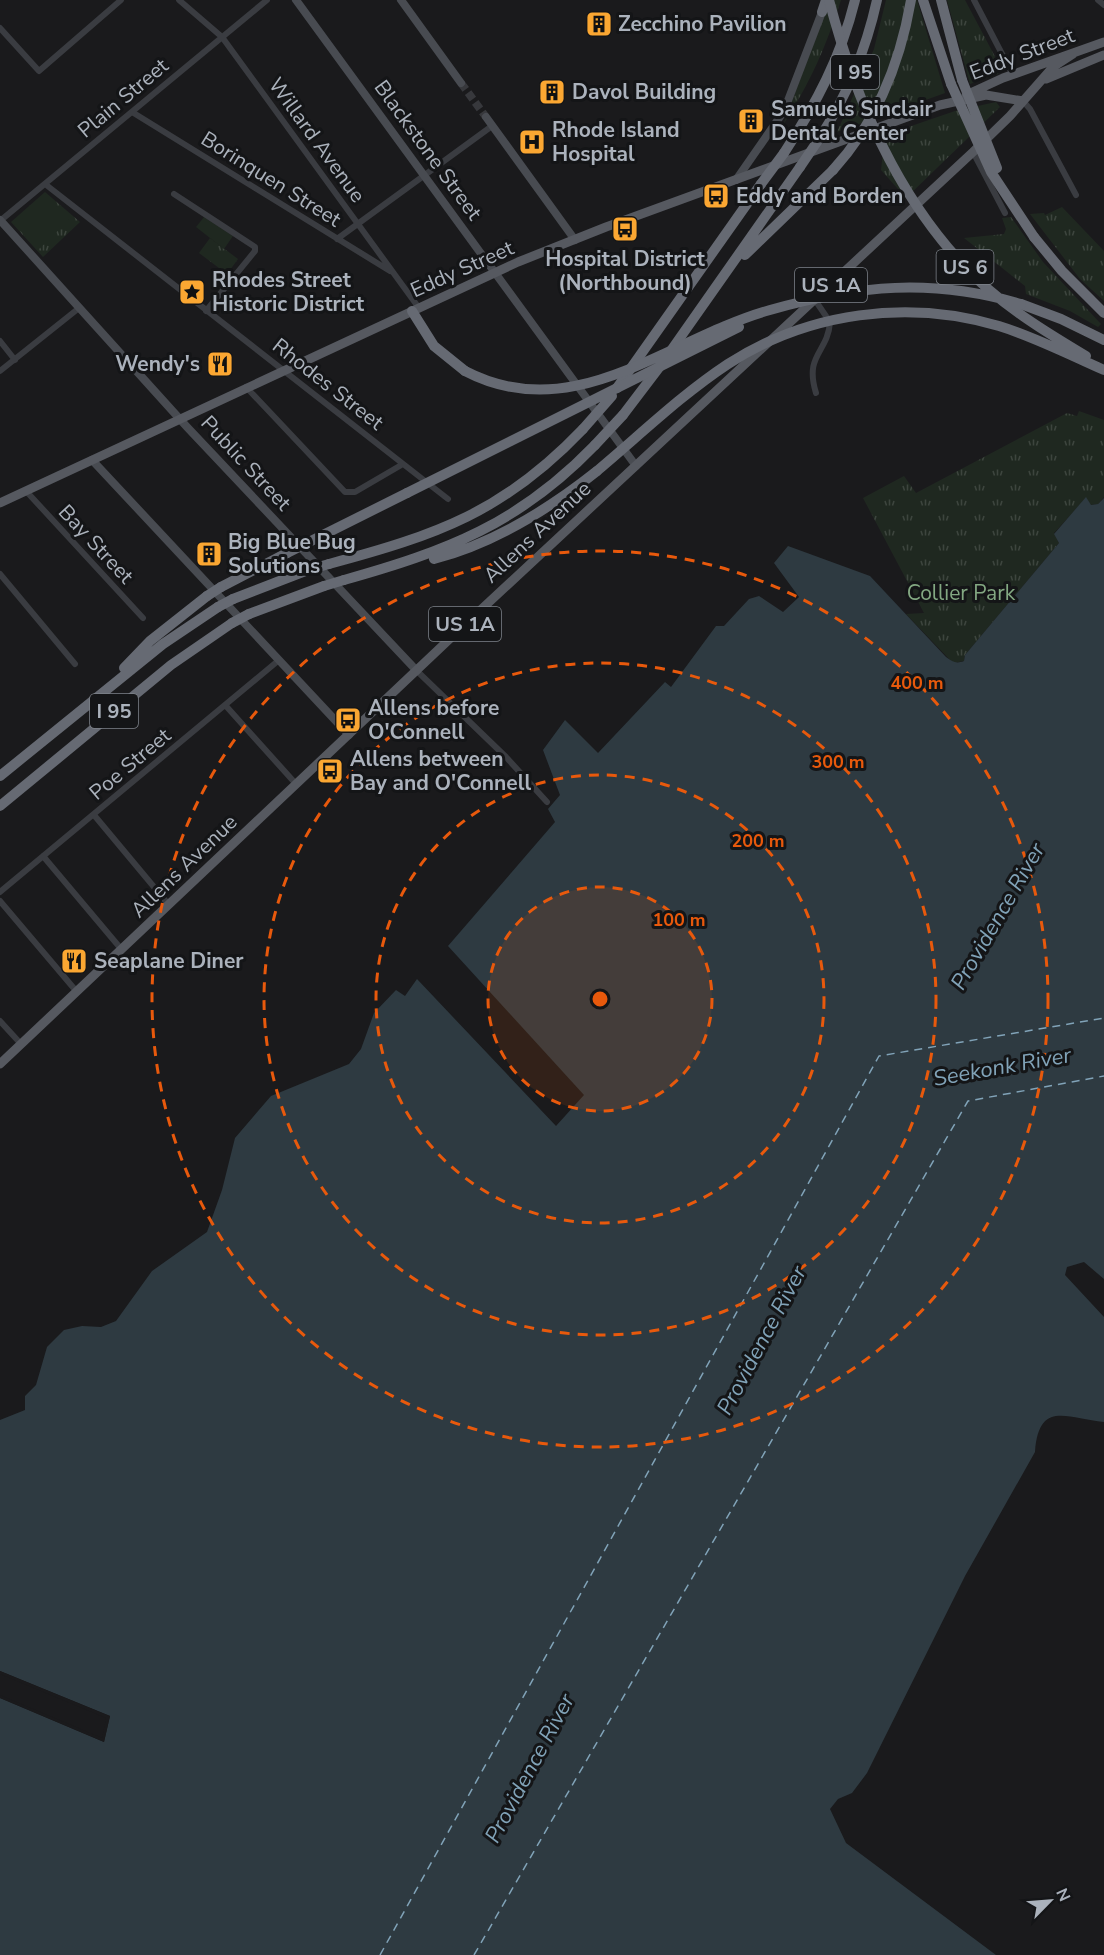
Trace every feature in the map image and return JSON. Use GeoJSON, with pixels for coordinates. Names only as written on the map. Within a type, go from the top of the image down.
{"type":"FeatureCollection","features":[{"type":"Feature","properties":{"kind":"highway"},"geometry":{"type":"LineString","coordinates":[[822,12],[827,0]]}},
{"type":"Feature","properties":{"kind":"highway","name":"US 6"},"geometry":{"type":"LineString","coordinates":[[827,0],[873,124],[904,184],[934,230],[969,271],[1010,307],[1104,368]]}},
{"type":"Feature","properties":{"kind":"highway","name":"I 95"},"geometry":{"type":"LineString","coordinates":[[0,776],[174,635],[218,607],[232,599],[308,570],[413,540],[463,520],[529,478],[583,429],[612,396],[784,153],[827,82],[844,39],[855,0]]}},
{"type":"Feature","properties":{"kind":"highway","name":"I 95"},"geometry":{"type":"LineString","coordinates":[[0,806],[171,664],[232,623],[249,614],[324,586],[398,566],[451,546],[506,518],[550,486],[595,446],[623,415],[727,272],[819,139],[851,81],[866,42],[877,0]]}},
{"type":"Feature","properties":{"kind":"highway"},"geometry":{"type":"LineString","coordinates":[[727,272],[834,170],[860,138],[882,100],[899,54],[911,0]]}},
{"type":"Feature","properties":{"kind":"highway"},"geometry":{"type":"LineString","coordinates":[[923,0],[991,172],[1034,237],[1066,276],[1104,313]]}},
{"type":"Feature","properties":{"kind":"highway"},"geometry":{"type":"LineString","coordinates":[[941,0],[956,82]]}},
{"type":"Feature","properties":{"kind":"highway"},"geometry":{"type":"LineString","coordinates":[[416,309],[434,346],[465,371],[495,384],[516,389],[548,391],[576,388],[735,322],[838,292],[905,286],[963,291],[1021,304],[1104,340]]}},
{"type":"Feature","properties":{"kind":"highway"},"geometry":{"type":"LineString","coordinates":[[110,685],[150,641],[221,587],[785,306]]}},
{"type":"Feature","properties":{"kind":"highway"},"geometry":{"type":"LineString","coordinates":[[398,566],[448,555],[488,541],[538,514],[597,471],[704,381],[738,358],[787,334],[838,319],[906,312],[961,317],[1025,335],[1104,368]]}},
{"type":"Feature","properties":{"kind":"main road","name":"Eddy Street"},"geometry":{"type":"LineString","coordinates":[[2,500],[26,491],[495,273],[575,240],[953,102],[1012,75],[1104,42]]}},
{"type":"Feature","properties":{"kind":"main road","name":"Allens Avenue"},"geometry":{"type":"LineString","coordinates":[[0,1064],[296,784],[973,152],[1057,63],[1073,54]]}},
{"type":"Feature","properties":{"kind":"main road","name":"Eddy Street"},"geometry":{"type":"LineString","coordinates":[[1039,84],[1057,73],[1104,55]]}},
{"type":"Feature","properties":{"kind":"main road","name":"Eddy Street"},"geometry":{"type":"LineString","coordinates":[[953,102],[986,95],[1023,101]]}},
{"type":"Feature","properties":{"kind":"street"},"geometry":{"type":"LineString","coordinates":[[0,28],[39,71],[121,0]]}},
{"type":"Feature","properties":{"kind":"street","name":"Willard Avenue"},"geometry":{"type":"LineString","coordinates":[[179,0],[222,37],[393,273],[416,309]]}},
{"type":"Feature","properties":{"kind":"street","name":"Plain Street"},"geometry":{"type":"LineString","coordinates":[[0,220],[267,0]]}},
{"type":"Feature","properties":{"kind":"street","name":"Blackstone Street"},"geometry":{"type":"LineString","coordinates":[[296,0],[636,466]]}},
{"type":"Feature","properties":{"kind":"street"},"geometry":{"type":"LineString","coordinates":[[401,0],[461,83]]}},
{"type":"Feature","properties":{"kind":"street"},"geometry":{"type":"LineString","coordinates":[[736,180],[784,111],[822,12],[819,0]]}},
{"type":"Feature","properties":{"kind":"street"},"geometry":{"type":"LineString","coordinates":[[974,0],[1012,75]]}},
{"type":"Feature","properties":{"kind":"street"},"geometry":{"type":"LineString","coordinates":[[1098,0],[1104,5]]}},
{"type":"Feature","properties":{"kind":"street"},"geometry":{"type":"LineString","coordinates":[[1023,101],[1030,109],[1076,195]]}},
{"type":"Feature","properties":{"kind":"street","name":"Borinquen Street"},"geometry":{"type":"LineString","coordinates":[[132,112],[393,273]]}},
{"type":"Feature","properties":{"kind":"street"},"geometry":{"type":"LineString","coordinates":[[486,117],[575,240]]}},
{"type":"Feature","properties":{"kind":"street"},"geometry":{"type":"LineString","coordinates":[[337,239],[492,126]]}},
{"type":"Feature","properties":{"kind":"street"},"geometry":{"type":"LineString","coordinates":[[973,152],[1005,213]]}},
{"type":"Feature","properties":{"kind":"street","name":"Rhodes Street"},"geometry":{"type":"LineString","coordinates":[[45,184],[448,499]]}},
{"type":"Feature","properties":{"kind":"street"},"geometry":{"type":"LineString","coordinates":[[174,194],[255,247],[255,251],[206,311]]}},
{"type":"Feature","properties":{"kind":"street","name":"Public Street"},"geometry":{"type":"LineString","coordinates":[[0,220],[179,418],[417,671],[547,802]]}},
{"type":"Feature","properties":{"kind":"street"},"geometry":{"type":"LineString","coordinates":[[815,300],[830,322],[829,330],[813,361],[811,376],[816,393]]}},
{"type":"Feature","properties":{"kind":"street"},"geometry":{"type":"LineString","coordinates":[[0,371],[79,308]]}},
{"type":"Feature","properties":{"kind":"street"},"geometry":{"type":"LineString","coordinates":[[0,340],[15,360]]}},
{"type":"Feature","properties":{"kind":"street"},"geometry":{"type":"LineString","coordinates":[[246,387],[341,490],[355,492],[403,464]]}},
{"type":"Feature","properties":{"kind":"street"},"geometry":{"type":"LineString","coordinates":[[92,460],[349,735]]}},
{"type":"Feature","properties":{"kind":"street","name":"Bay Street"},"geometry":{"type":"LineString","coordinates":[[26,491],[143,618]]}},
{"type":"Feature","properties":{"kind":"street"},"geometry":{"type":"LineString","coordinates":[[0,574],[75,664]]}},
{"type":"Feature","properties":{"kind":"street","name":"Poe Street"},"geometry":{"type":"LineString","coordinates":[[0,892],[279,660]]}},
{"type":"Feature","properties":{"kind":"street"},"geometry":{"type":"LineString","coordinates":[[226,706],[296,784]]}},
{"type":"Feature","properties":{"kind":"street"},"geometry":{"type":"LineString","coordinates":[[94,815],[169,905]]}},
{"type":"Feature","properties":{"kind":"street"},"geometry":{"type":"LineString","coordinates":[[43,856],[122,950]]}},
{"type":"Feature","properties":{"kind":"street"},"geometry":{"type":"LineString","coordinates":[[0,901],[77,993]]}},
{"type":"Feature","properties":{"kind":"street"},"geometry":{"type":"LineString","coordinates":[[0,1021],[21,1044]]}},
{"type":"Feature","properties":{"kind":"green space"},"geometry":{"type":"Polygon","coordinates":[[[830,0],[841,0],[829,34],[802,94],[783,125],[830,0]]]}},
{"type":"Feature","properties":{"kind":"green space"},"geometry":{"type":"Polygon","coordinates":[[[886,0],[917,0],[945,93],[837,132],[874,49],[886,0]]]}},
{"type":"Feature","properties":{"kind":"green space"},"geometry":{"type":"Polygon","coordinates":[[[947,0],[965,0],[1000,66],[998,74],[970,84],[947,0]]]}},
{"type":"Feature","properties":{"kind":"green space"},"geometry":{"type":"Polygon","coordinates":[[[996,102],[1000,107],[906,198],[881,170],[885,135],[955,111],[996,102]]]}},
{"type":"Feature","properties":{"kind":"green space"},"geometry":{"type":"Polygon","coordinates":[[[45,192],[80,222],[43,257],[11,222],[45,192]]]}},
{"type":"Feature","properties":{"kind":"green space"},"geometry":{"type":"Polygon","coordinates":[[[45,194],[69,220],[38,250],[14,224],[45,194]]]}},
{"type":"Feature","properties":{"kind":"green space"},"geometry":{"type":"Polygon","coordinates":[[[1062,207],[1104,251],[1104,301],[1080,279],[1030,214],[1044,213],[1045,215],[1062,207]]]}},
{"type":"Feature","properties":{"kind":"green space"},"geometry":{"type":"Polygon","coordinates":[[[204,217],[233,236],[224,249],[196,227],[204,217]]]}},
{"type":"Feature","properties":{"kind":"green space"},"geometry":{"type":"Polygon","coordinates":[[[1011,217],[1043,262],[1101,324],[1098,327],[1070,311],[1026,294],[1025,286],[964,238],[1004,234],[1006,229],[1002,218],[1011,217]]]}},
{"type":"Feature","properties":{"kind":"green space"},"geometry":{"type":"Polygon","coordinates":[[[210,238],[238,259],[227,274],[199,253],[210,238]]]}},
{"type":"Feature","properties":{"kind":"green space","name":"Collier Park"},"geometry":{"type":"Polygon","coordinates":[[[1079,411],[1104,420],[1104,497],[1098,504],[1090,505],[1086,498],[1054,533],[1059,543],[965,655],[964,661],[953,663],[906,614],[924,613],[863,498],[904,476],[916,493],[1067,413],[1077,416],[1079,411]]]}},
{"type":"Feature","properties":{"kind":"water"},"geometry":{"type":"Polygon","coordinates":[[[1086,497],[1091,505],[1098,504],[1104,498],[1104,1279],[1084,1262],[1067,1267],[1065,1275],[1104,1317],[1104,1422],[1057,1416],[1042,1425],[1035,1452],[965,1576],[867,1773],[852,1793],[838,1799],[830,1809],[846,1843],[996,1955],[0,1955],[0,1698],[104,1742],[110,1716],[0,1671],[0,1420],[25,1410],[25,1396],[36,1385],[47,1347],[64,1330],[82,1326],[101,1327],[116,1321],[152,1271],[207,1232],[222,1190],[235,1138],[271,1096],[349,1064],[361,1049],[374,1013],[396,990],[405,996],[417,979],[556,1126],[584,1095],[448,946],[555,822],[548,809],[560,795],[543,750],[565,720],[598,753],[665,682],[671,687],[716,626],[724,626],[749,599],[759,596],[783,612],[799,597],[774,563],[788,546],[870,576],[946,657],[955,662],[964,661],[965,655],[1059,543],[1054,534],[1086,497]]]}},
{"type":"Feature","properties":{"kind":"pier"},"geometry":{"type":"Polygon","coordinates":[[[0,1671],[110,1716],[104,1742],[0,1698],[0,1695],[102,1738],[106,1718],[0,1674],[0,1671]]]}},
{"type":"Feature","properties":{"kind":"ferry route"},"geometry":{"type":"LineString","coordinates":[[380,1955],[879,1056],[1104,1018]]}},
{"type":"Feature","properties":{"kind":"ferry route"},"geometry":{"type":"LineString","coordinates":[[474,1955],[968,1101],[1104,1076]]}},
{"type":"Feature","properties":{"kind":"tunnel"},"geometry":{"type":"LineString","coordinates":[[461,83],[486,117]]}},
{"type":"Feature","properties":{"kind":"place","name":"Zecchino Pavilion"},"geometry":{"type":"Point","coordinates":[599,24]}},
{"type":"Feature","properties":{"kind":"place","name":"Davol Building"},"geometry":{"type":"Point","coordinates":[552,92]}},
{"type":"Feature","properties":{"kind":"place","name":"Samuels Sinclair Dental Center"},"geometry":{"type":"Point","coordinates":[751,121]}},
{"type":"Feature","properties":{"kind":"place","name":"Rhode Island Hospital"},"geometry":{"type":"Point","coordinates":[532,142]}},
{"type":"Feature","properties":{"kind":"place","name":"Eddy and Borden"},"geometry":{"type":"Point","coordinates":[716,196]}},
{"type":"Feature","properties":{"kind":"place","name":"Hospital District (Northbound)"},"geometry":{"type":"Point","coordinates":[625,229]}},
{"type":"Feature","properties":{"kind":"place","name":"Rhodes Street Historic District"},"geometry":{"type":"Point","coordinates":[192,292]}},
{"type":"Feature","properties":{"kind":"place","name":"Wendy's"},"geometry":{"type":"Point","coordinates":[220,364]}},
{"type":"Feature","properties":{"kind":"place","name":"Big Blue Bug Solutions"},"geometry":{"type":"Point","coordinates":[209,554]}},
{"type":"Feature","properties":{"kind":"place","name":"Allens before O'Connell"},"geometry":{"type":"Point","coordinates":[348,720]}},
{"type":"Feature","properties":{"kind":"place","name":"Allens between Bay and O'Connell"},"geometry":{"type":"Point","coordinates":[330,771]}},
{"type":"Feature","properties":{"kind":"place","name":"Seaplane Diner"},"geometry":{"type":"Point","coordinates":[74,961]}},
{"type":"Feature","properties":{"kind":"water label","name":"Providence River"},"geometry":{"type":"Point","coordinates":[997,916]}},
{"type":"Feature","properties":{"kind":"water label","name":"Seekonk River"},"geometry":{"type":"Point","coordinates":[1002,1066]}},
{"type":"Feature","properties":{"kind":"water label","name":"Providence River"},"geometry":{"type":"Point","coordinates":[761,1340]}},
{"type":"Feature","properties":{"kind":"water label","name":"Providence River"},"geometry":{"type":"Point","coordinates":[529,1768]}}]}
